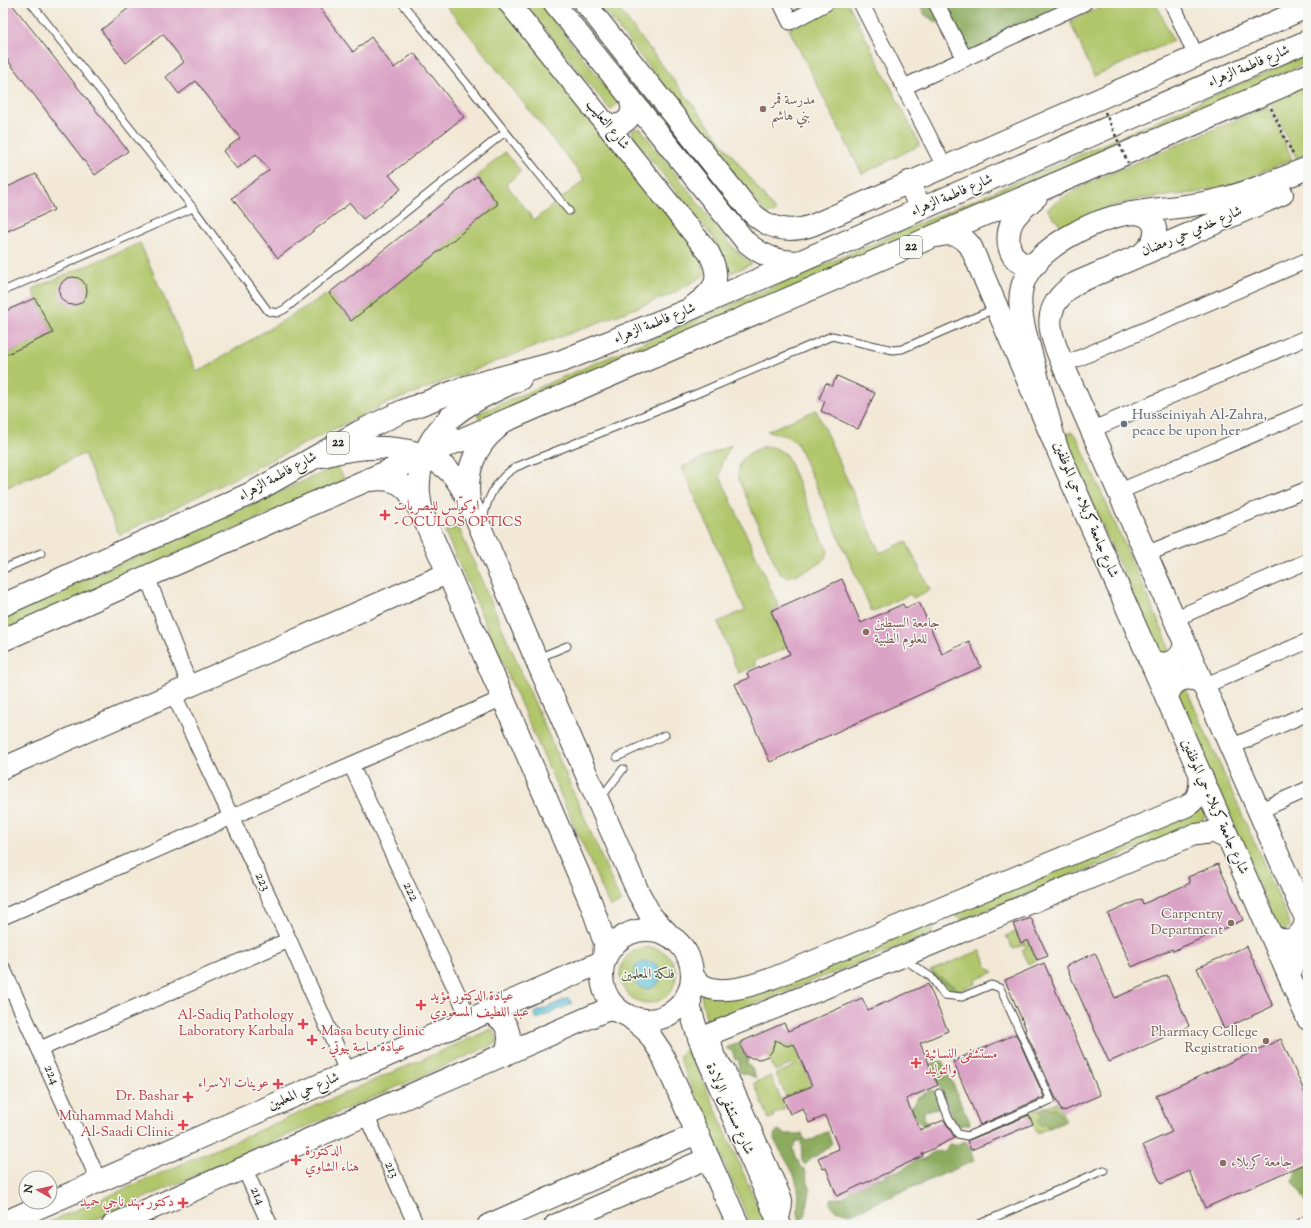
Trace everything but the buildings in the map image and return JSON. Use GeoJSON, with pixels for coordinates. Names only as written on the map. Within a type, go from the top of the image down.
{"type":"FeatureCollection","features":[{"type":"Feature","properties":{"kind":"main road","name":"شارع التعليب"},"geometry":{"type":"LineString","coordinates":[[509,3],[705,246],[715,266],[715,285],[708,295],[686,311]]}},
{"type":"Feature","properties":{"kind":"main road"},"geometry":{"type":"LineString","coordinates":[[554,3],[750,246],[766,256],[784,261],[802,261]]}},
{"type":"Feature","properties":{"kind":"main road"},"geometry":{"type":"LineString","coordinates":[[585,3],[750,211],[763,222],[771,226],[788,230],[796,230],[809,226],[1196,56],[1288,6],[1308,7]]}},
{"type":"Feature","properties":{"kind":"main road","name":"شارع فاطمة الزهراء"},"geometry":{"type":"LineString","coordinates":[[3,605],[254,492],[359,432],[422,403],[469,386],[562,361],[686,311],[1308,41]]}},
{"type":"Feature","properties":{"kind":"main road","name":"22"},"geometry":{"type":"LineString","coordinates":[[3,640],[360,483],[1308,75]]}},
{"type":"Feature","properties":{"kind":"main road"},"geometry":{"type":"LineString","coordinates":[[604,121],[616,125],[626,122],[632,110],[630,98]]}},
{"type":"Feature","properties":{"kind":"main road"},"geometry":{"type":"LineString","coordinates":[[626,148],[624,135],[632,124],[644,122],[653,127]]}},
{"type":"Feature","properties":{"kind":"main road","name":"شارع جامعة كربلاء حي الموظفين"},"geometry":{"type":"LineString","coordinates":[[1305,174],[1189,207],[1128,213],[1084,227],[1051,249],[1037,263],[1024,280],[1022,286],[1021,314],[1056,446],[1308,1019]]}},
{"type":"Feature","properties":{"kind":"main road","name":"شارع خدمي حي رمضان"},"geometry":{"type":"LineString","coordinates":[[1063,365],[1051,333],[1050,316],[1058,299],[1076,283],[1142,254],[1305,174]]}},
{"type":"Feature","properties":{"kind":"main road"},"geometry":{"type":"LineString","coordinates":[[909,182],[921,209]]}},
{"type":"Feature","properties":{"kind":"main road"},"geometry":{"type":"LineString","coordinates":[[1037,263],[1024,264],[1015,259],[1010,251],[1008,235],[1015,217],[1048,187]]}},
{"type":"Feature","properties":{"kind":"main road"},"geometry":{"type":"LineString","coordinates":[[1128,213],[1145,214],[1152,219],[1154,223],[1155,229],[1152,241],[1142,254]]}},
{"type":"Feature","properties":{"kind":"main road"},"geometry":{"type":"LineString","coordinates":[[932,238],[952,234],[960,236],[967,241],[998,308],[1056,446]]}},
{"type":"Feature","properties":{"kind":"main road"},"geometry":{"type":"LineString","coordinates":[[426,523],[419,503],[418,484],[424,456],[435,434],[449,418],[490,393],[562,361]]}},
{"type":"Feature","properties":{"kind":"main road"},"geometry":{"type":"LineString","coordinates":[[1063,365],[1307,921],[1302,933],[1290,940],[1283,941],[1271,935]]}},
{"type":"Feature","properties":{"kind":"main road"},"geometry":{"type":"LineString","coordinates":[[449,418],[445,427],[446,432],[451,438],[460,441]]}},
{"type":"Feature","properties":{"kind":"main road"},"geometry":{"type":"LineString","coordinates":[[469,501],[469,475],[474,456],[491,434],[514,418]]}},
{"type":"Feature","properties":{"kind":"main road"},"geometry":{"type":"LineString","coordinates":[[116,1224],[606,1010],[614,1010],[626,1015],[652,1020],[666,1016],[678,1008],[691,983],[688,954],[682,945],[654,921],[646,908],[598,802],[469,501],[454,476],[444,466],[424,456],[391,449],[356,449],[322,456],[305,463]]}},
{"type":"Feature","properties":{"kind":"main road"},"geometry":{"type":"LineString","coordinates":[[418,484],[423,475],[431,469],[446,470],[454,476]]}},
{"type":"Feature","properties":{"kind":"main road"},"geometry":{"type":"LineString","coordinates":[[360,483],[380,479],[399,482],[411,495],[426,523],[504,698],[591,903],[605,943],[602,978],[606,994],[610,1001],[647,1031],[658,1048],[738,1225]]}},
{"type":"Feature","properties":{"kind":"main road"},"geometry":{"type":"LineString","coordinates":[[3,768],[448,573]]}},
{"type":"Feature","properties":{"kind":"main road"},"geometry":{"type":"LineString","coordinates":[[1149,659],[1155,663],[1169,664],[1180,656],[1185,643]]}},
{"type":"Feature","properties":{"kind":"main road"},"geometry":{"type":"LineString","coordinates":[[1167,700],[1168,693],[1176,682],[1190,678],[1203,685]]}},
{"type":"Feature","properties":{"kind":"main road"},"geometry":{"type":"LineString","coordinates":[[691,983],[713,988],[734,989],[753,985],[857,944],[954,902],[1187,806],[1197,796],[1200,787],[1200,776]]}},
{"type":"Feature","properties":{"kind":"main road"},"geometry":{"type":"LineString","coordinates":[[703,1050],[707,1037],[720,1030],[901,958],[1194,835],[1214,832],[1228,839]]}},
{"type":"Feature","properties":{"kind":"main road"},"geometry":{"type":"LineString","coordinates":[[954,902],[952,916],[955,922],[966,930]]}},
{"type":"Feature","properties":{"kind":"main road"},"geometry":{"type":"LineString","coordinates":[[926,914],[936,923],[938,930],[934,944]]}},
{"type":"Feature","properties":{"kind":"main road"},"geometry":{"type":"LineString","coordinates":[[604,962],[615,943],[634,931],[648,929],[670,935]]}},
{"type":"Feature","properties":{"kind":"main road"},"geometry":{"type":"LineString","coordinates":[[1289,976],[1294,963],[1299,958],[1308,955]]}},
{"type":"Feature","properties":{"kind":"main road","name":"شارع حي المعلمين"},"geometry":{"type":"LineString","coordinates":[[3,1223],[21,1219],[99,1181],[604,962]]}},
{"type":"Feature","properties":{"kind":"main road","name":"شارع مستشفى الولادة"},"geometry":{"type":"LineString","coordinates":[[691,983],[691,1015],[703,1050],[780,1225]]}},
{"type":"Feature","properties":{"kind":"main road"},"geometry":{"type":"LineString","coordinates":[[479,1016],[499,1017],[509,1032],[509,1044],[504,1055]]}},
{"type":"Feature","properties":{"kind":"main road"},"geometry":{"type":"LineString","coordinates":[[488,1225],[698,1134]]}},
{"type":"Feature","properties":{"kind":"main road"},"geometry":{"type":"LineString","coordinates":[[663,1149],[669,1148],[675,1151],[679,1156],[680,1162],[678,1169],[674,1173]]}},
{"type":"Feature","properties":{"kind":"main road"},"geometry":{"type":"LineString","coordinates":[[558,1224],[708,1158]]}},
{"type":"Feature","properties":{"kind":"street"},"geometry":{"type":"LineString","coordinates":[[780,3],[790,22],[826,3]]}},
{"type":"Feature","properties":{"kind":"street"},"geometry":{"type":"LineString","coordinates":[[861,3],[944,166]]}},
{"type":"Feature","properties":{"kind":"street"},"geometry":{"type":"LineString","coordinates":[[936,3],[965,59]]}},
{"type":"Feature","properties":{"kind":"street"},"geometry":{"type":"LineString","coordinates":[[904,87],[1084,3]]}},
{"type":"Feature","properties":{"kind":"street"},"geometry":{"type":"LineString","coordinates":[[1172,3],[1196,56]]}},
{"type":"Feature","properties":{"kind":"street"},"geometry":{"type":"LineString","coordinates":[[1063,365],[1308,260]]}},
{"type":"Feature","properties":{"kind":"street"},"geometry":{"type":"LineString","coordinates":[[1091,430],[1308,337]]}},
{"type":"Feature","properties":{"kind":"street"},"geometry":{"type":"LineString","coordinates":[[1118,492],[1308,411]]}},
{"type":"Feature","properties":{"kind":"street"},"geometry":{"type":"LineString","coordinates":[[1146,554],[1308,489]]}},
{"type":"Feature","properties":{"kind":"street"},"geometry":{"type":"LineString","coordinates":[[1174,619],[1308,561]]}},
{"type":"Feature","properties":{"kind":"street","name":"223"},"geometry":{"type":"LineString","coordinates":[[147,577],[182,690],[232,817],[348,1073]]}},
{"type":"Feature","properties":{"kind":"street"},"geometry":{"type":"LineString","coordinates":[[1203,685],[1308,642]]}},
{"type":"Feature","properties":{"kind":"street"},"geometry":{"type":"LineString","coordinates":[[3,917],[504,698]]}},
{"type":"Feature","properties":{"kind":"street"},"geometry":{"type":"LineString","coordinates":[[1231,747],[1308,713]]}},
{"type":"Feature","properties":{"kind":"street","name":"222"},"geometry":{"type":"LineString","coordinates":[[351,765],[479,1016]]}},
{"type":"Feature","properties":{"kind":"street"},"geometry":{"type":"LineString","coordinates":[[1259,812],[1308,790]]}},
{"type":"Feature","properties":{"kind":"street"},"geometry":{"type":"LineString","coordinates":[[40,1049],[289,940]]}},
{"type":"Feature","properties":{"kind":"street","name":"224"},"geometry":{"type":"LineString","coordinates":[[3,968],[99,1181]]}},
{"type":"Feature","properties":{"kind":"street"},"geometry":{"type":"LineString","coordinates":[[720,1030],[714,1042],[716,1055],[727,1069],[784,1198],[785,1204],[781,1215],[780,1225]]}},
{"type":"Feature","properties":{"kind":"street","name":"213"},"geometry":{"type":"LineString","coordinates":[[366,1115],[416,1225]]}},
{"type":"Feature","properties":{"kind":"street","name":"214"},"geometry":{"type":"LineString","coordinates":[[244,1168],[270,1225]]}},
{"type":"Feature","properties":{"kind":"street"},"geometry":{"type":"LineString","coordinates":[[1304,1225],[1308,1223]]}},
{"type":"Feature","properties":{"kind":"lane"},"geometry":{"type":"LineString","coordinates":[[31,3],[193,208],[268,311],[277,313],[291,304],[505,132]]}},
{"type":"Feature","properties":{"kind":"lane"},"geometry":{"type":"LineString","coordinates":[[402,3],[569,211]]}},
{"type":"Feature","properties":{"kind":"lane"},"geometry":{"type":"LineString","coordinates":[[3,292],[193,208]]}},
{"type":"Feature","properties":{"kind":"lane"},"geometry":{"type":"LineString","coordinates":[[483,534],[484,517],[491,494],[497,482],[505,473],[516,467],[677,402],[832,336],[893,350],[902,349],[998,308]]}},
{"type":"Feature","properties":{"kind":"lane"},"geometry":{"type":"LineString","coordinates":[[3,569],[41,553]]}},
{"type":"Feature","properties":{"kind":"lane"},"geometry":{"type":"LineString","coordinates":[[536,659],[567,646]]}},
{"type":"Feature","properties":{"kind":"lane"},"geometry":{"type":"LineString","coordinates":[[617,756],[665,735]]}},
{"type":"Feature","properties":{"kind":"lane"},"geometry":{"type":"LineString","coordinates":[[598,802],[623,769]]}},
{"type":"Feature","properties":{"kind":"lane"},"geometry":{"type":"LineString","coordinates":[[901,958],[931,976],[944,995],[962,997],[991,985],[1000,988],[1051,1100],[968,1136],[958,1134],[949,1119],[938,1093]]}},
{"type":"Feature","properties":{"kind":"lane"},"geometry":{"type":"LineString","coordinates":[[977,1225],[1104,1170]]}},
{"type":"Feature","properties":{"kind":"path"},"geometry":{"type":"LineString","coordinates":[[1265,93],[1305,174]]}},
{"type":"Feature","properties":{"kind":"path"},"geometry":{"type":"LineString","coordinates":[[1105,112],[1128,163]]}},
{"type":"Feature","properties":{"kind":"green space"},"geometry":{"type":"Polygon","coordinates":[[[444,3],[504,3],[694,241],[706,273],[670,295],[385,404],[119,535],[84,454],[3,489],[3,356],[53,333],[32,289],[140,243],[197,372],[329,293],[351,321],[498,204],[477,176],[505,152],[521,171],[506,184],[534,220],[585,180],[444,3]]]}},
{"type":"Feature","properties":{"kind":"green space"},"geometry":{"type":"Polygon","coordinates":[[[524,3],[540,3],[619,103],[610,110],[524,3]]]}},
{"type":"Feature","properties":{"kind":"green space"},"geometry":{"type":"Polygon","coordinates":[[[598,3],[614,3],[776,212],[766,214],[598,3]]]}},
{"type":"Feature","properties":{"kind":"green space"},"geometry":{"type":"Polygon","coordinates":[[[839,3],[848,3],[920,145],[862,174],[789,29],[839,3]]]}},
{"type":"Feature","properties":{"kind":"green space"},"geometry":{"type":"Polygon","coordinates":[[[919,3],[957,3],[961,6],[974,3],[1068,3],[1064,7],[1053,9],[1045,16],[970,52],[943,23],[936,22],[925,15],[919,3]]]}},
{"type":"Feature","properties":{"kind":"green space"},"geometry":{"type":"Polygon","coordinates":[[[1110,3],[1156,3],[1173,41],[1094,76],[1070,21],[1110,3]]]}},
{"type":"Feature","properties":{"kind":"green space"},"geometry":{"type":"Polygon","coordinates":[[[1308,54],[1308,62],[1068,169],[481,423],[477,414],[1065,161],[1308,54]]]}},
{"type":"Feature","properties":{"kind":"green space"},"geometry":{"type":"Polygon","coordinates":[[[1308,84],[1308,153],[1296,158],[1270,101],[1308,84]]]}},
{"type":"Feature","properties":{"kind":"green space"},"geometry":{"type":"Polygon","coordinates":[[[1268,106],[1292,159],[1234,184],[1195,193],[1139,199],[1109,207],[1063,228],[1047,209],[1060,199],[1091,182],[1268,106]]]}},
{"type":"Feature","properties":{"kind":"green space"},"geometry":{"type":"Polygon","coordinates":[[[636,128],[641,129],[739,254],[752,264],[731,273],[714,239],[633,137],[632,131],[636,128]]]}},
{"type":"Feature","properties":{"kind":"green space"},"geometry":{"type":"Polygon","coordinates":[[[816,410],[880,553],[906,541],[930,590],[913,598],[910,594],[872,612],[797,443],[786,436],[767,431],[816,410]]]}},
{"type":"Feature","properties":{"kind":"green space"},"geometry":{"type":"Polygon","coordinates":[[[1072,432],[1077,437],[1167,641],[1169,651],[1160,656],[1064,439],[1065,435],[1072,432]]]}},
{"type":"Feature","properties":{"kind":"green space"},"geometry":{"type":"Polygon","coordinates":[[[731,445],[722,462],[720,476],[779,607],[771,611],[787,648],[754,661],[756,666],[738,673],[718,622],[745,610],[682,467],[731,445]]]}},
{"type":"Feature","properties":{"kind":"green space"},"geometry":{"type":"Polygon","coordinates":[[[765,446],[775,448],[786,454],[828,552],[826,557],[817,565],[786,577],[779,573],[738,478],[738,471],[742,460],[753,451],[765,446]]]}},
{"type":"Feature","properties":{"kind":"green space"},"geometry":{"type":"Polygon","coordinates":[[[337,466],[345,480],[3,631],[3,616],[337,466]]]}},
{"type":"Feature","properties":{"kind":"green space"},"geometry":{"type":"Polygon","coordinates":[[[458,526],[621,902],[610,907],[445,532],[458,526]]]}},
{"type":"Feature","properties":{"kind":"green space"},"geometry":{"type":"Polygon","coordinates":[[[1185,686],[1287,916],[1289,927],[1286,930],[1279,931],[1173,691],[1185,686]]]}},
{"type":"Feature","properties":{"kind":"green space"},"geometry":{"type":"Polygon","coordinates":[[[1200,808],[1205,814],[1204,818],[1196,825],[962,920],[956,916],[956,912],[1200,808]]]}},
{"type":"Feature","properties":{"kind":"green space"},"geometry":{"type":"Polygon","coordinates":[[[931,922],[933,924],[933,931],[931,934],[717,1019],[708,1027],[701,995],[931,922]]]}},
{"type":"Feature","properties":{"kind":"green space"},"geometry":{"type":"Polygon","coordinates":[[[1025,928],[1018,936],[1021,943],[1028,940],[1037,960],[1028,964],[1022,950],[1026,948],[1025,944],[1013,949],[1006,936],[1025,928]]]}},
{"type":"Feature","properties":{"kind":"green space","name":"فلكة المعلمين"},"geometry":{"type":"Polygon","coordinates":[[[642,947],[654,947],[664,951],[672,959],[676,969],[676,981],[672,991],[664,999],[654,1003],[642,1003],[632,999],[624,991],[620,981],[620,969],[624,959],[632,951],[642,947]]]}},
{"type":"Feature","properties":{"kind":"green space"},"geometry":{"type":"Polygon","coordinates":[[[981,950],[987,967],[994,972],[975,980],[976,984],[959,990],[930,971],[981,950]]]}},
{"type":"Feature","properties":{"kind":"green space"},"geometry":{"type":"Polygon","coordinates":[[[1296,962],[1308,965],[1308,997],[1296,962]]]}},
{"type":"Feature","properties":{"kind":"green space"},"geometry":{"type":"Polygon","coordinates":[[[932,973],[959,990],[950,992],[945,990],[944,985],[941,984],[939,987],[932,973]]]}},
{"type":"Feature","properties":{"kind":"green space"},"geometry":{"type":"Polygon","coordinates":[[[492,1029],[499,1042],[83,1225],[42,1225],[492,1029]]]}},
{"type":"Feature","properties":{"kind":"green space"},"geometry":{"type":"Polygon","coordinates":[[[770,1037],[787,1046],[794,1044],[812,1086],[786,1097],[776,1074],[795,1066],[793,1064],[775,1071],[768,1056],[770,1037]]]}},
{"type":"Feature","properties":{"kind":"green space"},"geometry":{"type":"Polygon","coordinates":[[[743,1041],[748,1059],[747,1063],[752,1069],[756,1078],[738,1072],[739,1059],[735,1060],[733,1052],[726,1048],[743,1041]]]}},
{"type":"Feature","properties":{"kind":"green space"},"geometry":{"type":"Polygon","coordinates":[[[684,1051],[689,1052],[693,1058],[766,1225],[751,1225],[680,1061],[680,1055],[684,1051]]]}},
{"type":"Feature","properties":{"kind":"green space"},"geometry":{"type":"Polygon","coordinates":[[[942,1061],[970,1124],[957,1126],[930,1065],[942,1061]]]}},
{"type":"Feature","properties":{"kind":"green space"},"geometry":{"type":"Polygon","coordinates":[[[771,1076],[785,1109],[773,1114],[774,1117],[769,1119],[754,1083],[771,1076]]]}},
{"type":"Feature","properties":{"kind":"green space"},"geometry":{"type":"Polygon","coordinates":[[[931,1090],[939,1093],[937,1099],[940,1104],[938,1108],[924,1111],[924,1118],[929,1123],[925,1126],[919,1123],[915,1118],[911,1106],[915,1104],[916,1098],[931,1090]]]}},
{"type":"Feature","properties":{"kind":"green space"},"geometry":{"type":"Polygon","coordinates":[[[1057,1102],[1066,1121],[1037,1133],[1028,1113],[1057,1102]]]}},
{"type":"Feature","properties":{"kind":"green space"},"geometry":{"type":"Polygon","coordinates":[[[1048,1107],[1051,1109],[1054,1107],[1059,1112],[1064,1122],[1049,1128],[1046,1124],[1041,1125],[1038,1120],[1043,1115],[1039,1111],[1048,1107]]]}},
{"type":"Feature","properties":{"kind":"green space"},"geometry":{"type":"Polygon","coordinates":[[[778,1130],[786,1134],[802,1134],[805,1141],[814,1139],[827,1131],[832,1143],[805,1165],[802,1161],[801,1140],[796,1142],[793,1149],[800,1166],[805,1170],[810,1192],[805,1216],[800,1221],[798,1212],[797,1184],[790,1167],[774,1139],[775,1133],[778,1130]]]}},
{"type":"Feature","properties":{"kind":"green space"},"geometry":{"type":"Polygon","coordinates":[[[965,1141],[970,1148],[974,1161],[850,1214],[835,1210],[830,1203],[832,1198],[836,1199],[847,1195],[856,1183],[863,1186],[866,1181],[884,1177],[887,1173],[901,1170],[915,1161],[924,1159],[933,1152],[945,1151],[949,1144],[955,1145],[965,1141]]]}},
{"type":"Feature","properties":{"kind":"green space"},"geometry":{"type":"Polygon","coordinates":[[[1308,1166],[1308,1205],[1293,1181],[1296,1172],[1308,1166]]]}},
{"type":"Feature","properties":{"kind":"water"},"geometry":{"type":"Polygon","coordinates":[[[647,961],[657,965],[661,975],[657,985],[647,989],[637,985],[633,975],[637,965],[647,961]]]}},
{"type":"Feature","properties":{"kind":"water"},"geometry":{"type":"Polygon","coordinates":[[[569,998],[572,1004],[537,1019],[534,1013],[569,998]]]}},
{"type":"Feature","properties":{"kind":"place","name":"مدرسة قمر بني هاشم"},"geometry":{"type":"Point","coordinates":[763,109]}},
{"type":"Feature","properties":{"kind":"place","name":"Husseiniyah Al-Zahra, peace be upon her"},"geometry":{"type":"Point","coordinates":[1124,424]}},
{"type":"Feature","properties":{"kind":"place","name":"اوكوّلس للبصريات - OCULOS OPTICS"},"geometry":{"type":"Point","coordinates":[385,515]}},
{"type":"Feature","properties":{"kind":"place","name":"جامعة السبطين للعلوم الطبية"},"geometry":{"type":"Point","coordinates":[866,632]}},
{"type":"Feature","properties":{"kind":"place","name":"Carpentry Department"},"geometry":{"type":"Point","coordinates":[1231,923]}},
{"type":"Feature","properties":{"kind":"place","name":"عيادة الدكتور مؤيد عبد اللطيف المسعودي"},"geometry":{"type":"Point","coordinates":[421,1005]}},
{"type":"Feature","properties":{"kind":"place","name":"Al-Sadiq Pathology Laboratory Karbala"},"geometry":{"type":"Point","coordinates":[303,1024]}},
{"type":"Feature","properties":{"kind":"place","name":"Masa beuty clinic - عيادة مـاسة بيوتي"},"geometry":{"type":"Point","coordinates":[312,1040]}},
{"type":"Feature","properties":{"kind":"place","name":"Pharmacy College Registration"},"geometry":{"type":"Point","coordinates":[1266,1041]}},
{"type":"Feature","properties":{"kind":"place","name":"مستشفى النسائية والتوليد"},"geometry":{"type":"Point","coordinates":[916,1063]}},
{"type":"Feature","properties":{"kind":"place","name":"عوينات الاسراء"},"geometry":{"type":"Point","coordinates":[278,1084]}},
{"type":"Feature","properties":{"kind":"place","name":"Dr. Bashar"},"geometry":{"type":"Point","coordinates":[188,1097]}},
{"type":"Feature","properties":{"kind":"place","name":"Muhammad Mahdi Al-Saadi Clinic"},"geometry":{"type":"Point","coordinates":[183,1125]}},
{"type":"Feature","properties":{"kind":"place","name":"الدكتورة هناء الشاوي"},"geometry":{"type":"Point","coordinates":[296,1160]}},
{"type":"Feature","properties":{"kind":"place","name":"جامعة كربلاء"},"geometry":{"type":"Point","coordinates":[1223,1163]}},
{"type":"Feature","properties":{"kind":"place","name":"دكتور مهند ناجي حميد"},"geometry":{"type":"Point","coordinates":[183,1203]}}]}
